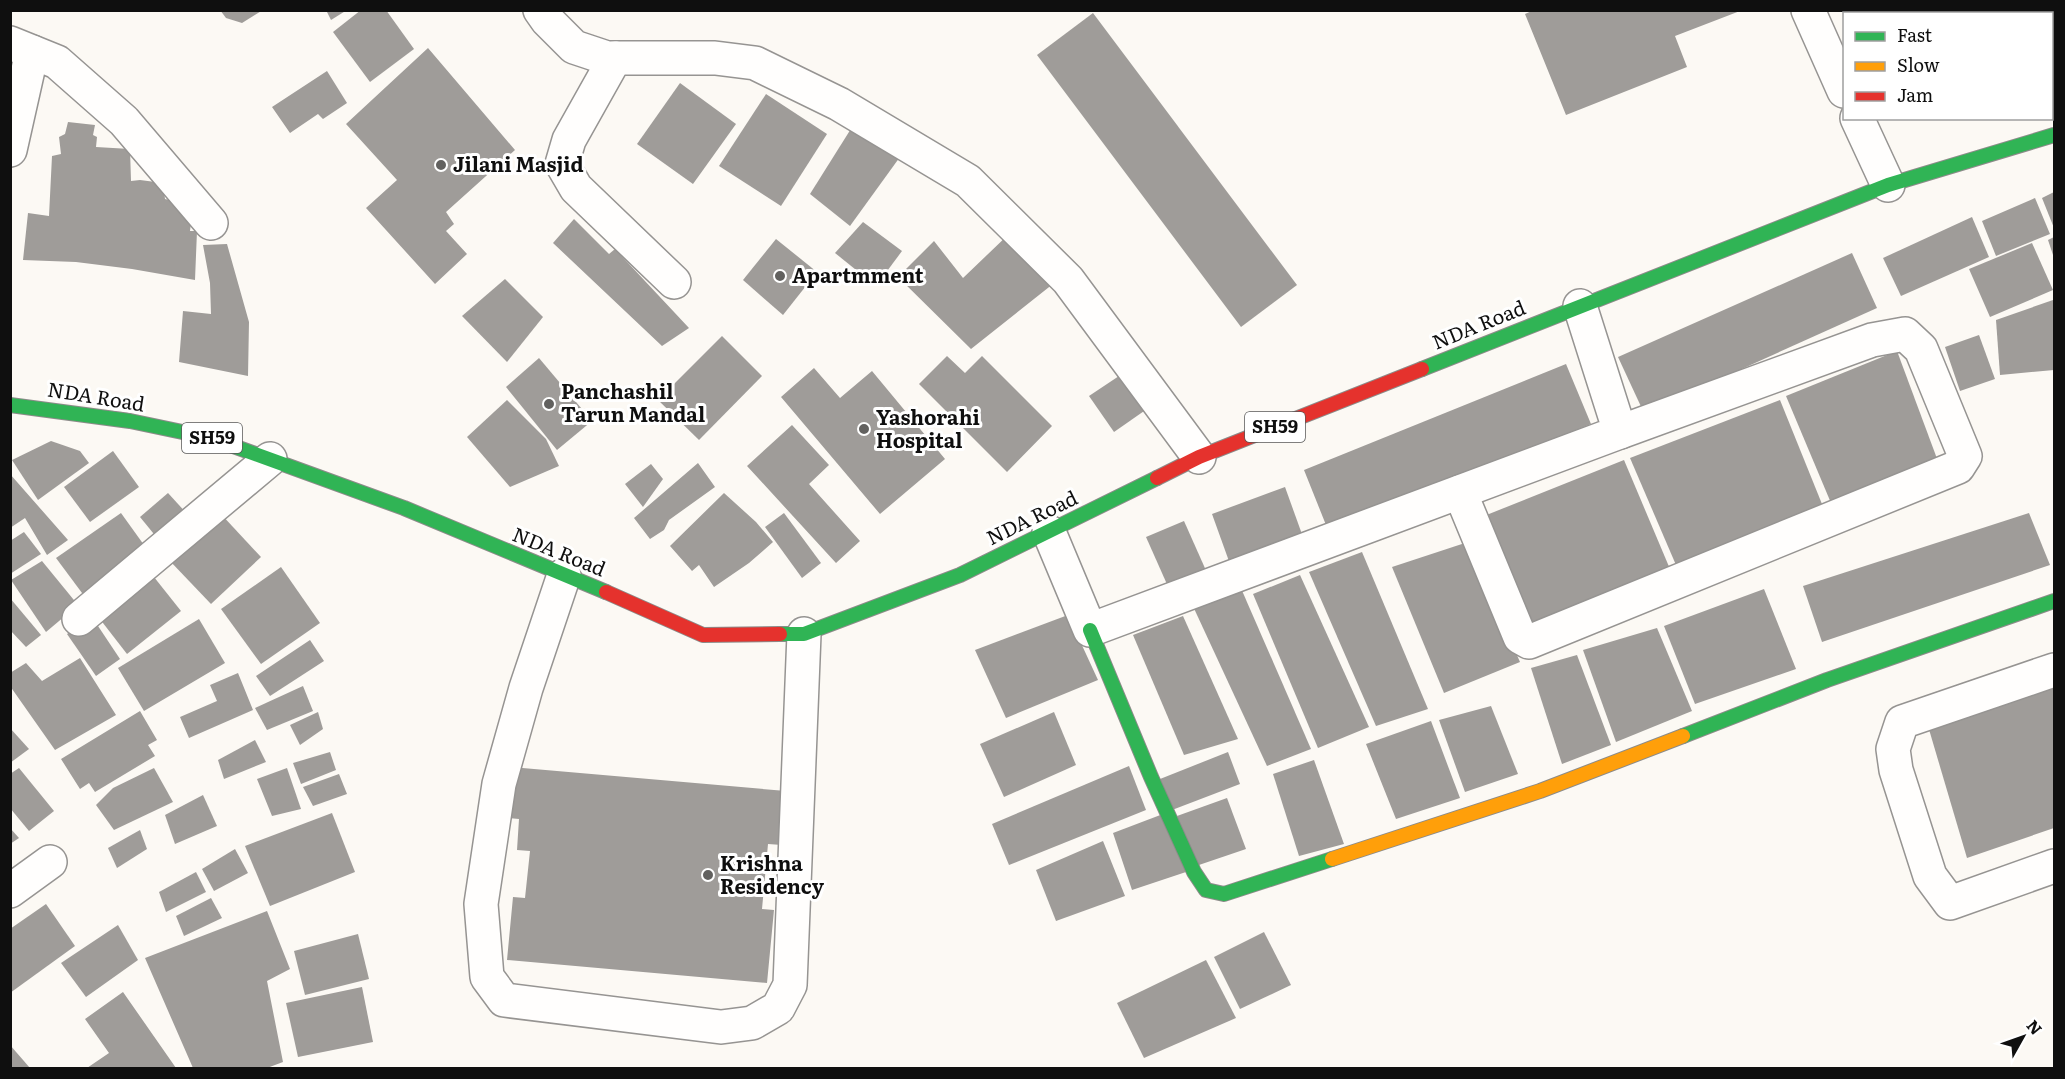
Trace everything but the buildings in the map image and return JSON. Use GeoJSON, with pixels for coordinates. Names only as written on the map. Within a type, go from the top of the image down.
{"type":"FeatureCollection","features":[{"type":"Feature","properties":{"kind":"main road","name":"NDA Road"},"geometry":{"type":"LineString","coordinates":[[10,405],[130,421],[212,438],[404,508],[703,635],[804,634],[960,575],[1199,457],[1888,185],[2055,135]]}},
{"type":"Feature","properties":{"kind":"main road"},"geometry":{"type":"LineString","coordinates":[[1090,630],[1151,777],[1194,872],[1206,890],[1224,894],[1540,790],[1827,680],[2055,601]]}},
{"type":"Feature","properties":{"kind":"street"},"geometry":{"type":"LineString","coordinates":[[540,10],[574,47],[607,58],[715,58],[755,63],[838,104],[968,181],[1068,280],[1199,457]]}},
{"type":"Feature","properties":{"kind":"street"},"geometry":{"type":"LineString","coordinates":[[1808,10],[1843,87]]}},
{"type":"Feature","properties":{"kind":"street"},"geometry":{"type":"LineString","coordinates":[[10,150],[21,48],[57,62],[124,121],[211,223]]}},
{"type":"Feature","properties":{"kind":"street"},"geometry":{"type":"LineString","coordinates":[[615,58],[569,140],[562,164],[576,188],[674,282]]}},
{"type":"Feature","properties":{"kind":"street"},"geometry":{"type":"LineString","coordinates":[[1858,120],[1888,185]]}},
{"type":"Feature","properties":{"kind":"street"},"geometry":{"type":"LineString","coordinates":[[1580,306],[1620,432]]}},
{"type":"Feature","properties":{"kind":"street"},"geometry":{"type":"LineString","coordinates":[[1049,532],[1090,630],[1620,432],[1872,340],[1905,334],[1920,349],[1965,456],[1958,467],[1529,642],[1520,637],[1460,492]]}},
{"type":"Feature","properties":{"kind":"street"},"geometry":{"type":"LineString","coordinates":[[79,619],[270,459]]}},
{"type":"Feature","properties":{"kind":"street"},"geometry":{"type":"LineString","coordinates":[[564,575],[526,688],[499,784],[481,904],[487,977],[504,1000],[721,1027],[752,1023],[777,1008],[790,985],[804,634]]}},
{"type":"Feature","properties":{"kind":"street"},"geometry":{"type":"LineString","coordinates":[[2055,670],[1902,722],[1893,749],[1896,770],[1930,876],[1950,903],[2055,866]]}},
{"type":"Feature","properties":{"kind":"street"},"geometry":{"type":"LineString","coordinates":[[10,891],[50,862]]}},
{"type":"Feature","properties":{"kind":"traffic: fast"},"geometry":{"type":"LineString","coordinates":[[1422,369],[1888,185],[2054,135]]}},
{"type":"Feature","properties":{"kind":"traffic: fast"},"geometry":{"type":"LineString","coordinates":[[10,405],[130,421],[211,438],[404,508],[606,592]]}},
{"type":"Feature","properties":{"kind":"traffic: fast"},"geometry":{"type":"LineString","coordinates":[[780,634],[804,634],[960,575],[1157,478]]}},
{"type":"Feature","properties":{"kind":"traffic: fast"},"geometry":{"type":"LineString","coordinates":[[1683,736],[1827,680],[2054,601]]}},
{"type":"Feature","properties":{"kind":"traffic: fast"},"geometry":{"type":"LineString","coordinates":[[1090,630],[1151,777],[1194,872],[1206,890],[1224,894],[1332,859]]}},
{"type":"Feature","properties":{"kind":"traffic: slow"},"geometry":{"type":"LineString","coordinates":[[1332,859],[1540,791],[1683,736]]}},
{"type":"Feature","properties":{"kind":"traffic: jam"},"geometry":{"type":"LineString","coordinates":[[1157,478],[1199,457],[1422,369]]}},
{"type":"Feature","properties":{"kind":"traffic: jam"},"geometry":{"type":"LineString","coordinates":[[606,592],[703,635],[780,634]]}},
{"type":"Feature","properties":{"kind":"place","name":"Jilani Masjid"},"geometry":{"type":"Point","coordinates":[441,165]}},
{"type":"Feature","properties":{"kind":"place","name":"Apartmment"},"geometry":{"type":"Point","coordinates":[780,276]}},
{"type":"Feature","properties":{"kind":"place","name":"Panchashil Tarun Mandal"},"geometry":{"type":"Point","coordinates":[549,404]}},
{"type":"Feature","properties":{"kind":"place","name":"Yashorahi Hospital"},"geometry":{"type":"Point","coordinates":[864,429]}},
{"type":"Feature","properties":{"kind":"place","name":"Krishna Residency"},"geometry":{"type":"Point","coordinates":[708,875]}}]}
